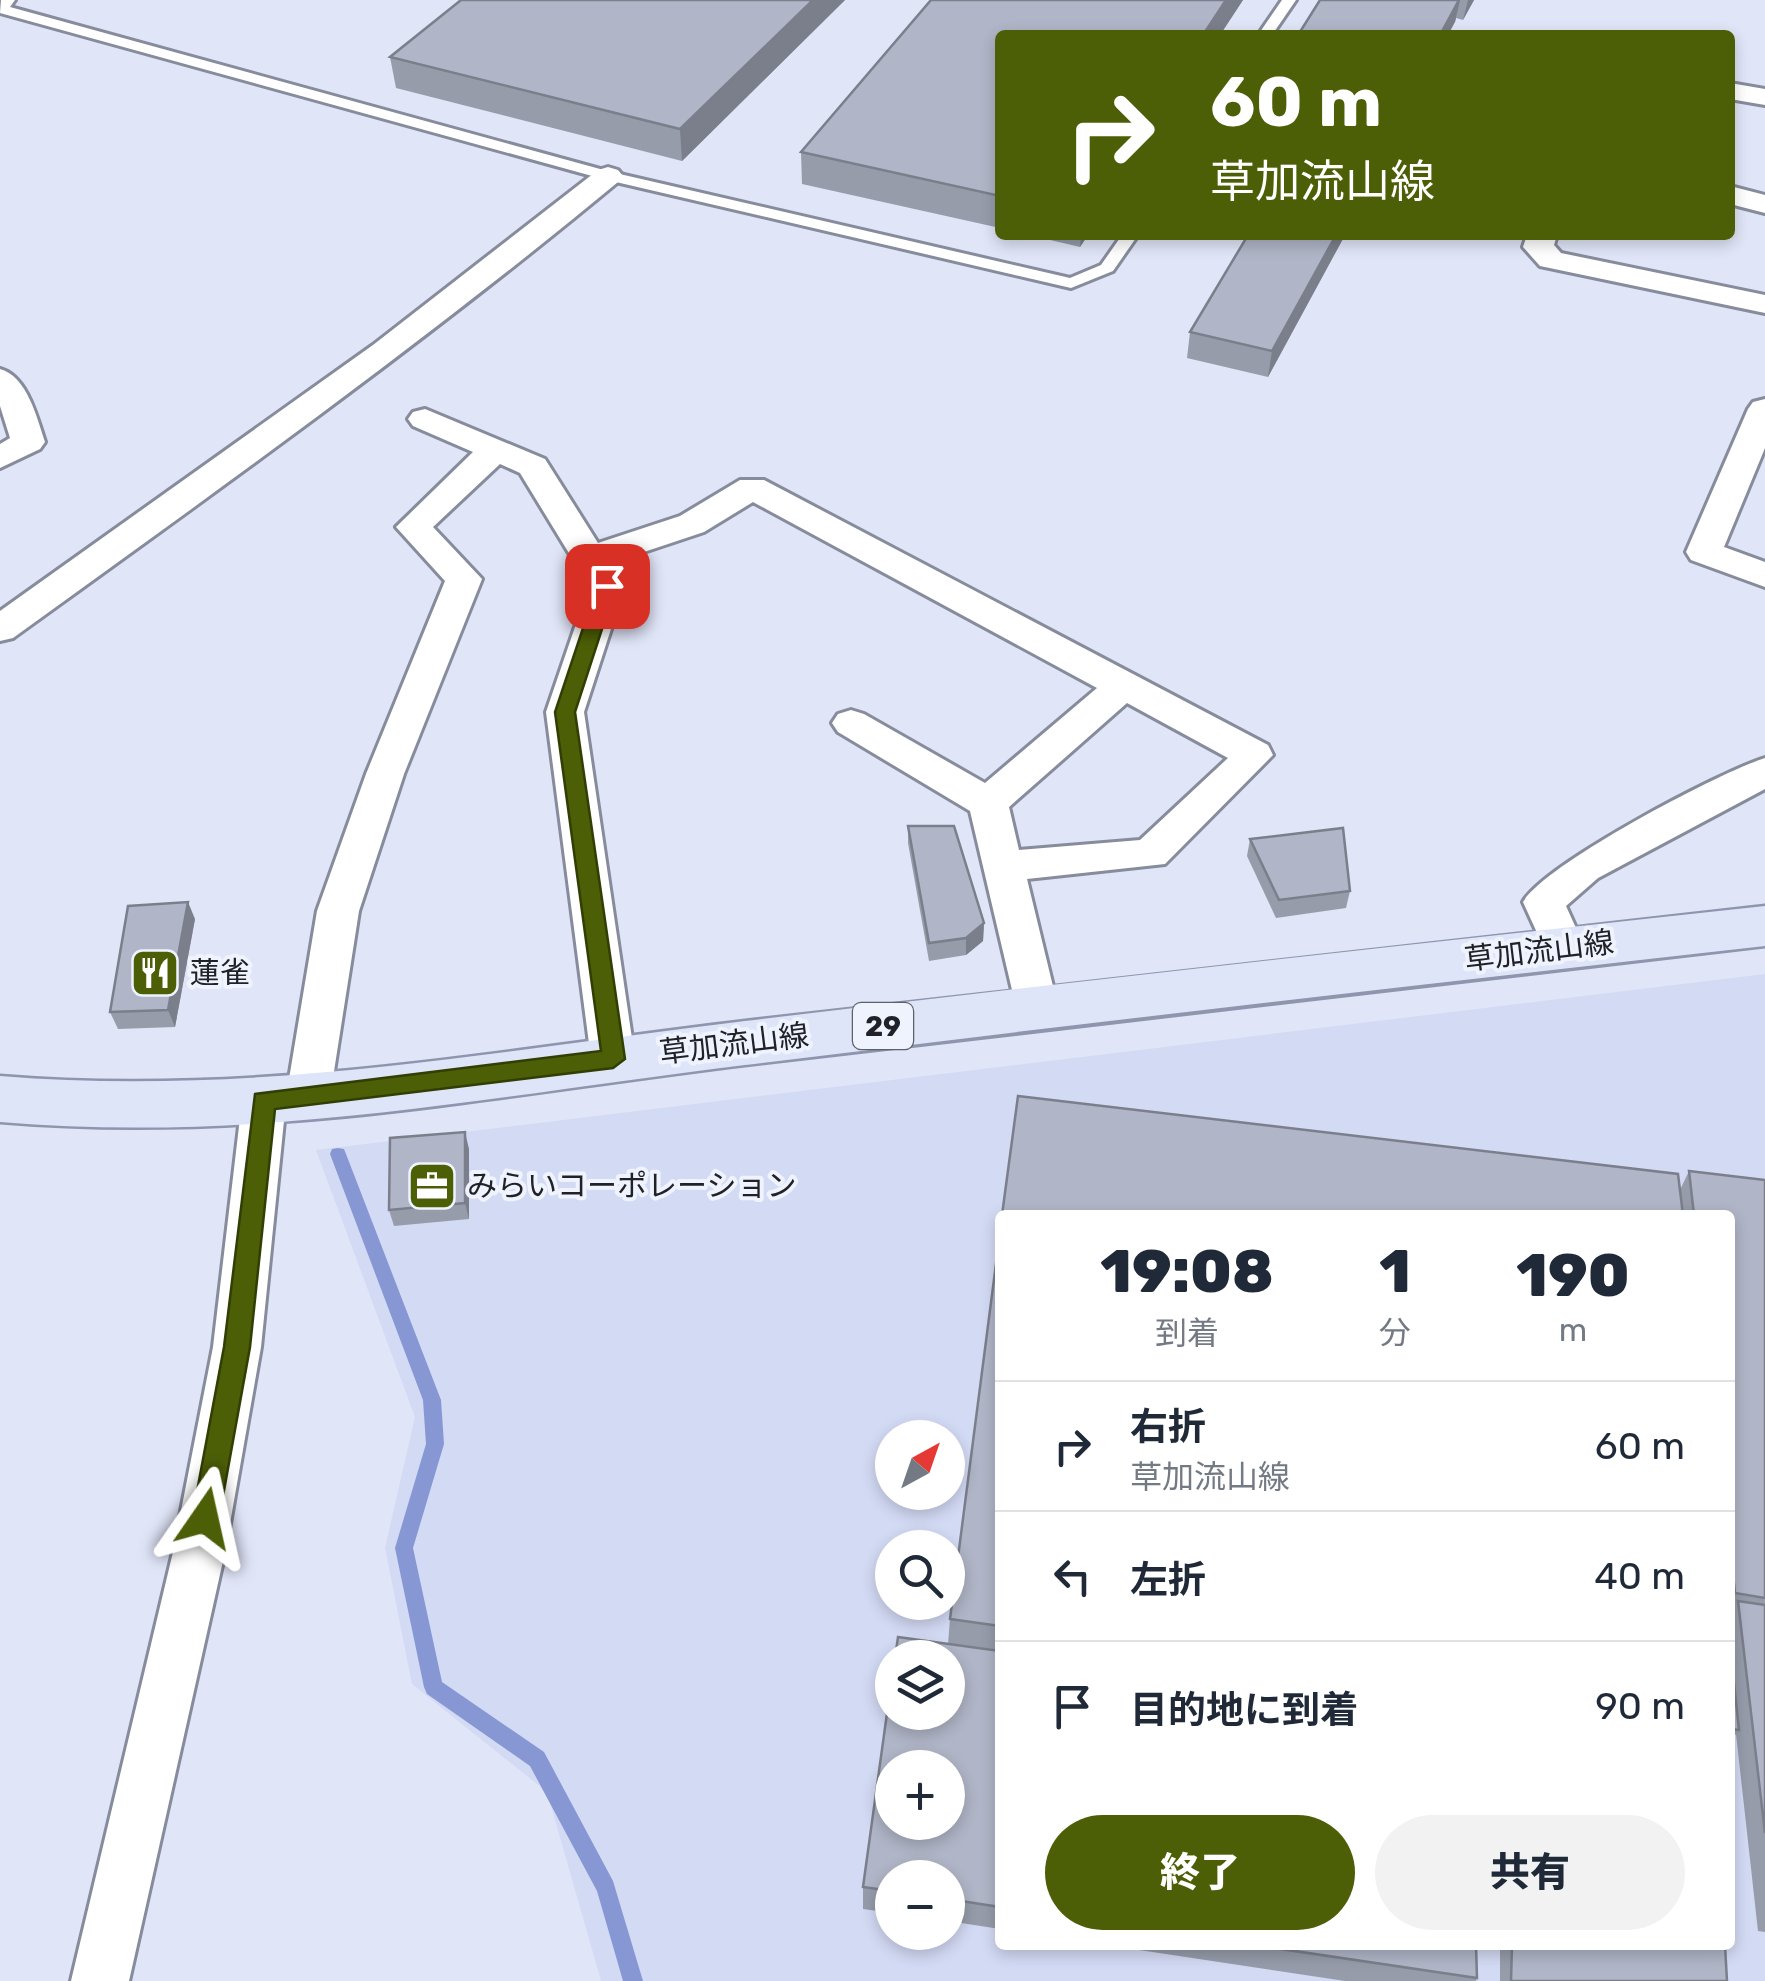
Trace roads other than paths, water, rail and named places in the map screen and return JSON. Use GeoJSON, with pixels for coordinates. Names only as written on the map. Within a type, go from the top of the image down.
{"type":"FeatureCollection","features":[{"type":"Feature","properties":{"kind":"main road","name":"草加流山線"},"geometry":{"type":"LineString","coordinates":[[0,1100],[142,1107],[286,1099],[1037,1007],[1765,926]]}},
{"type":"Feature","properties":{"kind":"street"},"geometry":{"type":"LineString","coordinates":[[1735,92],[1765,97]]}},
{"type":"Feature","properties":{"kind":"street"},"geometry":{"type":"LineString","coordinates":[[0,629],[370,366],[491,275],[608,176]]}},
{"type":"Feature","properties":{"kind":"street"},"geometry":{"type":"LineString","coordinates":[[1735,197],[1765,204]]}},
{"type":"Feature","properties":{"kind":"street"},"geometry":{"type":"LineString","coordinates":[[1540,240],[1538,246],[1552,260],[1765,304]]}},
{"type":"Feature","properties":{"kind":"street"},"geometry":{"type":"LineString","coordinates":[[0,379],[18,409],[28,442],[0,458]]}},
{"type":"Feature","properties":{"kind":"street"},"geometry":{"type":"LineString","coordinates":[[1765,409],[1704,552],[1765,575]]}},
{"type":"Feature","properties":{"kind":"street"},"geometry":{"type":"LineString","coordinates":[[425,419],[534,466],[607,586],[565,712],[613,1059]]}},
{"type":"Feature","properties":{"kind":"street"},"geometry":{"type":"LineString","coordinates":[[100,1981],[202,1533],[286,1099],[338,911],[384,774],[464,579],[413,527],[497,449]]}},
{"type":"Feature","properties":{"kind":"street"},"geometry":{"type":"LineString","coordinates":[[590,558],[692,524],[752,488],[1254,756],[1151,854],[1001,866]]}},
{"type":"Feature","properties":{"kind":"street"},"geometry":{"type":"LineString","coordinates":[[988,804],[1123,686]]}},
{"type":"Feature","properties":{"kind":"street"},"geometry":{"type":"LineString","coordinates":[[850,723],[988,804],[1037,1007]]}},
{"type":"Feature","properties":{"kind":"street"},"geometry":{"type":"LineString","coordinates":[[1564,948],[1544,902],[1584,868],[1765,772]]}},
{"type":"Feature","properties":{"kind":"lane"},"geometry":{"type":"LineString","coordinates":[[8,0],[2,9],[608,176],[1071,283],[1107,268],[1127,240]]}},
{"type":"Feature","properties":{"kind":"lane"},"geometry":{"type":"LineString","coordinates":[[1268,30],[1289,0]]}},
{"type":"Feature","properties":{"kind":"waterway"},"geometry":{"type":"LineString","coordinates":[[338,1154],[432,1400],[435,1444],[404,1548],[434,1687],[537,1759],[606,1888],[633,1981]]}},
{"type":"Feature","properties":{"kind":"place","name":"蓮雀"},"geometry":{"type":"Point","coordinates":[155,973]}},
{"type":"Feature","properties":{"kind":"place","name":"みらいコーポレーション"},"geometry":{"type":"Point","coordinates":[432,1186]}}]}
